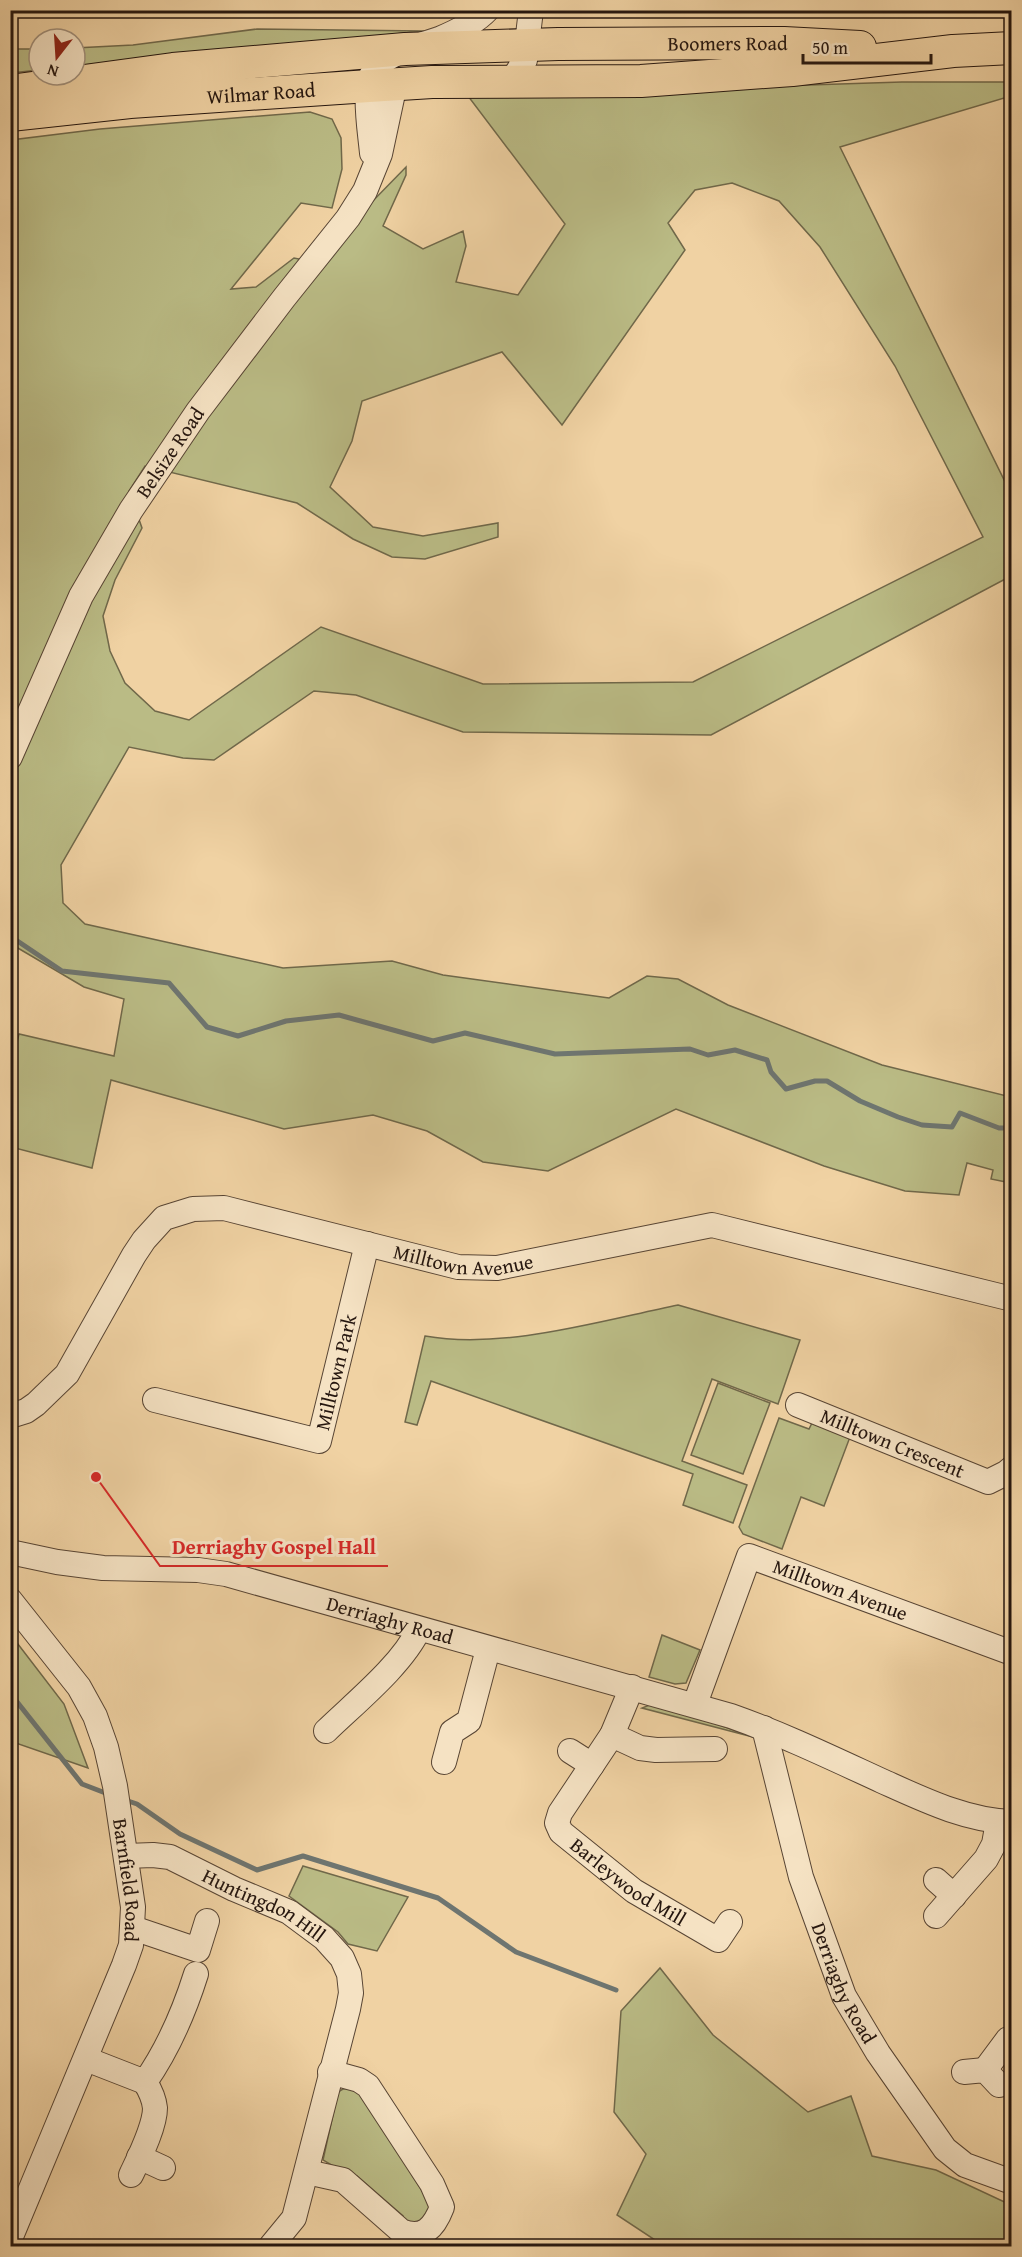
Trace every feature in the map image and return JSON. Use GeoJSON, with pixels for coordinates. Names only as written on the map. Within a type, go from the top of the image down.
{"type":"FeatureCollection","features":[{"type":"Feature","properties":{"kind":"main road","name":"Boomers Road"},"geometry":{"type":"LineString","coordinates":[[517,58],[784,44],[953,51]]}},
{"type":"Feature","properties":{"kind":"main road","name":"Boomers Road"},"geometry":{"type":"LineString","coordinates":[[517,58],[641,81],[726,73],[792,70],[953,51],[1011,48]]}},
{"type":"Feature","properties":{"kind":"main road","name":"Wilmar Road"},"geometry":{"type":"LineString","coordinates":[[87,81],[173,69],[405,50],[517,58]]}},
{"type":"Feature","properties":{"kind":"main road","name":"Wilmar Road"},"geometry":{"type":"LineString","coordinates":[[10,115],[379,80],[517,58]]}},
{"type":"Feature","properties":{"kind":"main road"},"geometry":{"type":"LineString","coordinates":[[87,82],[310,75],[379,80]]}},
{"type":"Feature","properties":{"kind":"main road","name":"Wilmar Road"},"geometry":{"type":"LineString","coordinates":[[10,91],[39,87]]}},
{"type":"Feature","properties":{"kind":"street"},"geometry":{"type":"LineString","coordinates":[[379,80],[405,50],[441,38],[471,23],[487,10]]}},
{"type":"Feature","properties":{"kind":"street"},"geometry":{"type":"LineString","coordinates":[[500,10],[499,33],[517,58]]}},
{"type":"Feature","properties":{"kind":"street"},"geometry":{"type":"LineString","coordinates":[[517,58],[531,10]]}},
{"type":"Feature","properties":{"kind":"street","name":"Belsize Road"},"geometry":{"type":"LineString","coordinates":[[10,757],[81,596],[131,510],[198,411],[348,218],[365,191],[380,154],[379,80]]}},
{"type":"Feature","properties":{"kind":"street","name":"Milltown Avenue"},"geometry":{"type":"LineString","coordinates":[[10,1416],[26,1411],[36,1404],[67,1374],[144,1240],[164,1218],[193,1209],[224,1208],[458,1267],[497,1268],[712,1225],[1011,1299]]}},
{"type":"Feature","properties":{"kind":"street","name":"Milltown Park"},"geometry":{"type":"LineString","coordinates":[[154,1401],[320,1441],[368,1244]]}},
{"type":"Feature","properties":{"kind":"street","name":"Milltown Crescent"},"geometry":{"type":"LineString","coordinates":[[798,1405],[996,1490],[1011,1468]]}},
{"type":"Feature","properties":{"kind":"street","name":"Derriaghy Road"},"geometry":{"type":"LineString","coordinates":[[10,1552],[57,1562],[103,1568],[198,1570],[226,1574],[289,1590],[419,1629],[694,1704],[764,1728],[930,1803],[1005,1822]]}},
{"type":"Feature","properties":{"kind":"street","name":"Milltown Avenue"},"geometry":{"type":"LineString","coordinates":[[694,1704],[749,1556],[1011,1653]]}},
{"type":"Feature","properties":{"kind":"street","name":"Barnfield Road"},"geometry":{"type":"LineString","coordinates":[[10,1600],[79,1687],[95,1716],[106,1747],[117,1797],[133,1907],[131,1945],[124,1965],[10,2239]]}},
{"type":"Feature","properties":{"kind":"street"},"geometry":{"type":"LineString","coordinates":[[326,1731],[397,1661],[415,1638],[419,1629]]}},
{"type":"Feature","properties":{"kind":"street"},"geometry":{"type":"LineString","coordinates":[[444,1762],[452,1732],[469,1721],[488,1648]]}},
{"type":"Feature","properties":{"kind":"street","name":"Barleywood Mill"},"geometry":{"type":"LineString","coordinates":[[632,1687],[612,1735],[560,1813],[557,1823],[561,1832],[634,1891],[718,1940],[729,1922]]}},
{"type":"Feature","properties":{"kind":"street","name":"Derriaghy Road"},"geometry":{"type":"LineString","coordinates":[[764,1728],[801,1877],[844,1996],[878,2053],[945,2149],[965,2165],[1011,2182]]}},
{"type":"Feature","properties":{"kind":"street"},"geometry":{"type":"LineString","coordinates":[[612,1735],[640,1748],[715,1749]]}},
{"type":"Feature","properties":{"kind":"street"},"geometry":{"type":"LineString","coordinates":[[570,1751],[592,1765]]}},
{"type":"Feature","properties":{"kind":"street"},"geometry":{"type":"LineString","coordinates":[[936,1916],[986,1860],[1005,1822]]}},
{"type":"Feature","properties":{"kind":"street","name":"Huntingdon Hill"},"geometry":{"type":"LineString","coordinates":[[126,1856],[170,1857],[234,1889],[289,1912],[324,1938],[342,1958],[349,1974],[351,1993],[348,2009],[294,2218],[271,2247]]}},
{"type":"Feature","properties":{"kind":"street"},"geometry":{"type":"LineString","coordinates":[[936,1880],[954,1896]]}},
{"type":"Feature","properties":{"kind":"street"},"geometry":{"type":"LineString","coordinates":[[133,1928],[198,1950],[207,1921]]}},
{"type":"Feature","properties":{"kind":"street"},"geometry":{"type":"LineString","coordinates":[[145,2082],[156,2067],[185,2007],[195,1974]]}},
{"type":"Feature","properties":{"kind":"street"},"geometry":{"type":"LineString","coordinates":[[983,2076],[1011,2038]]}},
{"type":"Feature","properties":{"kind":"street"},"geometry":{"type":"LineString","coordinates":[[86,2059],[145,2082],[152,2095],[155,2110],[135,2166],[163,2168]]}},
{"type":"Feature","properties":{"kind":"street"},"geometry":{"type":"LineString","coordinates":[[307,2172],[343,2180],[401,2232],[411,2235],[424,2233],[434,2223],[442,2207],[432,2184],[368,2086],[358,2080],[330,2072]]}},
{"type":"Feature","properties":{"kind":"green space"},"geometry":{"type":"Polygon","coordinates":[[[257,29],[424,31],[87,66],[87,47],[133,45],[257,29]]]}},
{"type":"Feature","properties":{"kind":"green space"},"geometry":{"type":"Polygon","coordinates":[[[11,49],[27,49],[27,71],[11,73],[11,49]]]}},
{"type":"Feature","properties":{"kind":"green space"},"geometry":{"type":"Polygon","coordinates":[[[902,82],[1011,82],[1011,96],[840,147],[1011,494],[1011,576],[711,735],[463,732],[356,695],[314,691],[214,760],[183,758],[129,747],[61,865],[63,903],[85,924],[283,968],[392,961],[443,975],[609,998],[647,976],[678,979],[728,1005],[882,1065],[1011,1097],[1011,1183],[991,1179],[993,1170],[967,1163],[959,1195],[905,1191],[824,1166],[676,1109],[548,1171],[483,1162],[427,1131],[373,1115],[284,1129],[111,1080],[92,1168],[11,1147],[11,1066],[19,1034],[114,1056],[124,999],[84,987],[11,944],[11,140],[100,129],[310,112],[332,119],[341,138],[342,169],[332,208],[301,203],[231,289],[256,287],[294,258],[319,263],[366,208],[406,167],[406,175],[383,226],[423,249],[463,231],[466,246],[456,282],[518,295],[565,224],[468,96],[902,82]],[[732,183],[695,190],[668,223],[685,250],[562,425],[502,352],[362,401],[352,441],[330,487],[373,527],[423,536],[498,523],[498,537],[425,559],[392,557],[353,539],[297,503],[145,466],[129,491],[142,528],[115,580],[103,616],[110,651],[125,683],[155,711],[189,720],[321,627],[483,684],[693,682],[983,537],[895,366],[820,247],[779,201],[732,183]]]}},
{"type":"Feature","properties":{"kind":"green space"},"geometry":{"type":"Polygon","coordinates":[[[678,1305],[800,1340],[778,1404],[712,1379],[682,1461],[747,1485],[733,1523],[683,1505],[693,1474],[431,1381],[417,1425],[405,1422],[425,1336],[455,1339],[519,1337],[584,1326],[678,1305]]]}},
{"type":"Feature","properties":{"kind":"green space"},"geometry":{"type":"Polygon","coordinates":[[[718,1383],[770,1403],[743,1474],[691,1455],[718,1383]]]}},
{"type":"Feature","properties":{"kind":"green space"},"geometry":{"type":"Polygon","coordinates":[[[779,1418],[809,1429],[812,1423],[850,1437],[824,1506],[801,1497],[782,1549],[743,1534],[739,1527],[779,1418]]]}},
{"type":"Feature","properties":{"kind":"green space"},"geometry":{"type":"Polygon","coordinates":[[[11,1635],[64,1704],[88,1768],[16,1743],[11,1746],[11,1635]]]}},
{"type":"Feature","properties":{"kind":"green space"},"geometry":{"type":"Polygon","coordinates":[[[662,1635],[700,1650],[686,1683],[675,1684],[649,1677],[662,1635]]]}},
{"type":"Feature","properties":{"kind":"green space"},"geometry":{"type":"Polygon","coordinates":[[[652,1704],[675,1709],[753,1737],[642,1708],[652,1704]]]}},
{"type":"Feature","properties":{"kind":"green space"},"geometry":{"type":"Polygon","coordinates":[[[303,1866],[408,1897],[377,1951],[348,1944],[338,1932],[289,1896],[303,1866]]]}},
{"type":"Feature","properties":{"kind":"green space"},"geometry":{"type":"Polygon","coordinates":[[[660,1968],[713,2035],[808,2112],[851,2096],[872,2156],[936,2170],[1011,2205],[1011,2246],[664,2246],[617,2215],[646,2154],[614,2112],[621,2011],[660,1968]]]}},
{"type":"Feature","properties":{"kind":"green space"},"geometry":{"type":"Polygon","coordinates":[[[357,2087],[433,2208],[423,2223],[404,2224],[403,2216],[357,2176],[348,2175],[323,2160],[338,2092],[357,2087]]]}},
{"type":"Feature","properties":{"kind":"waterway"},"geometry":{"type":"LineString","coordinates":[[10,936],[62,971],[169,983],[207,1027],[238,1036],[286,1021],[339,1015],[433,1041],[465,1033],[555,1054],[690,1049],[708,1055],[735,1050],[767,1060],[771,1072],[786,1089],[815,1081],[827,1081],[860,1101],[922,1125],[952,1127],[960,1113],[999,1128],[1012,1128]]}},
{"type":"Feature","properties":{"kind":"waterway"},"geometry":{"type":"LineString","coordinates":[[10,1693],[82,1784],[108,1794]]}},
{"type":"Feature","properties":{"kind":"waterway"},"geometry":{"type":"LineString","coordinates":[[125,1800],[137,1804],[180,1834],[257,1870],[303,1856],[438,1898],[516,1952],[616,1990]]}},
{"type":"Feature","properties":{"kind":"place","name":"Derriaghy Gospel Hall"},"geometry":{"type":"Point","coordinates":[96,1477]}}]}
